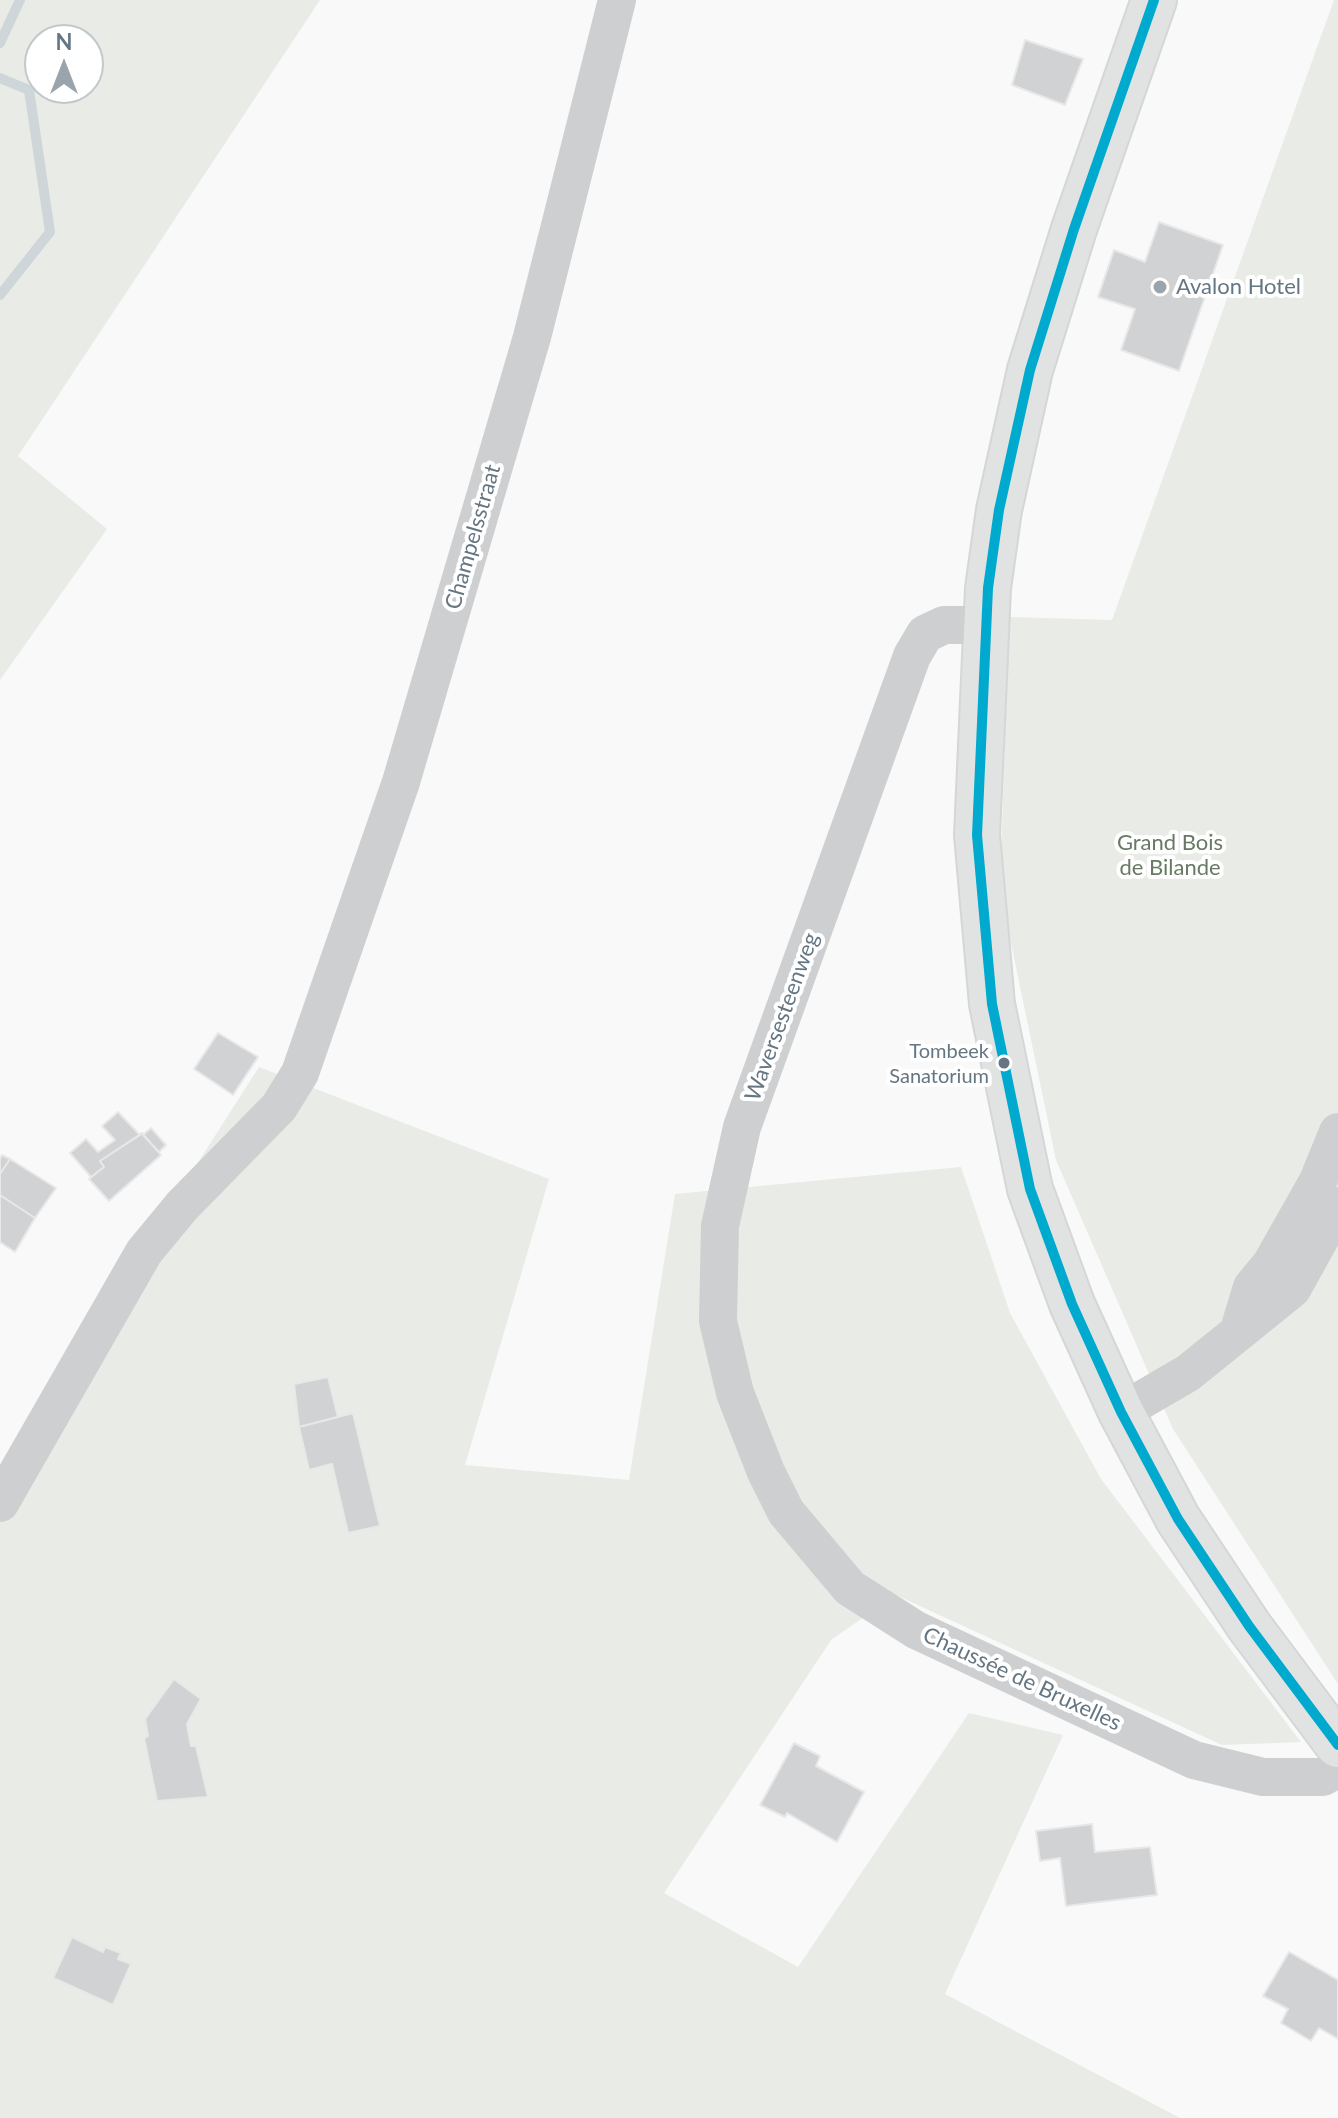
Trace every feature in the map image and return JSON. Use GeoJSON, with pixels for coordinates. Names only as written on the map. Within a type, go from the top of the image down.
{"type":"FeatureCollection","features":[{"type":"Feature","properties":{"kind":"main road"},"geometry":{"type":"LineString","coordinates":[[1154,0],[1074,229],[1030,370],[999,510],[986,625],[977,835],[992,1004],[1030,1189],[1072,1304],[1121,1412],[1178,1519],[1249,1626],[1338,1745]]}},
{"type":"Feature","properties":{"kind":"street","name":"Champelsstraat"},"geometry":{"type":"LineString","coordinates":[[0,1503],[144,1252],[182,1206],[279,1107],[302,1065],[410,752],[532,337],[617,0]]}},
{"type":"Feature","properties":{"kind":"street","name":"Waversesteenweg"},"geometry":{"type":"LineString","coordinates":[[766,1472],[735,1393],[718,1321],[720,1226],[742,1127],[912,656],[925,634],[944,625],[986,625]]}},
{"type":"Feature","properties":{"kind":"street"},"geometry":{"type":"LineString","coordinates":[[1239,1330],[1252,1287],[1271,1264],[1318,1181],[1338,1132]]}},
{"type":"Feature","properties":{"kind":"street"},"geometry":{"type":"LineString","coordinates":[[1121,1412],[1188,1373],[1292,1289],[1338,1206]]}},
{"type":"Feature","properties":{"kind":"street","name":"Chaussée de Bruxelles"},"geometry":{"type":"LineString","coordinates":[[766,1472],[786,1512],[850,1588],[916,1630],[1194,1760],[1263,1777],[1323,1777],[1338,1768]]}},
{"type":"Feature","properties":{"kind":"green space"},"geometry":{"type":"Polygon","coordinates":[[[0,0],[320,0],[18,456],[107,529],[0,680],[0,0]]]}},
{"type":"Feature","properties":{"kind":"green space","name":"Grand Bois de Bilande"},"geometry":{"type":"Polygon","coordinates":[[[1334,0],[1338,0],[1338,1684],[1173,1429],[1056,1160],[1000,890],[1009,617],[1112,620],[1334,0]]]}},
{"type":"Feature","properties":{"kind":"green space"},"geometry":{"type":"Polygon","coordinates":[[[259,1067],[549,1179],[465,1465],[629,1480],[675,1194],[961,1167],[1010,1313],[1101,1479],[1301,1742],[1222,1745],[896,1595],[831,1640],[664,1893],[798,1967],[969,1713],[1063,1735],[945,1994],[1180,2118],[0,2118],[0,1502],[89,1333],[259,1067]]]}},
{"type":"Feature","properties":{"kind":"building"},"geometry":{"type":"Polygon","coordinates":[[[1025,40],[1083,59],[1065,105],[1012,85],[1025,40]]]}},
{"type":"Feature","properties":{"kind":"building"},"geometry":{"type":"Polygon","coordinates":[[[1159,222],[1223,245],[1179,371],[1121,350],[1135,309],[1098,297],[1114,250],[1145,262],[1159,222]]]}},
{"type":"Feature","properties":{"kind":"building"},"geometry":{"type":"Polygon","coordinates":[[[218,1033],[258,1057],[233,1095],[194,1069],[218,1033]]]}},
{"type":"Feature","properties":{"kind":"building"},"geometry":{"type":"Polygon","coordinates":[[[118,1112],[140,1135],[100,1161],[104,1167],[91,1177],[70,1153],[86,1139],[98,1152],[115,1140],[102,1126],[118,1112]]]}},
{"type":"Feature","properties":{"kind":"building"},"geometry":{"type":"Polygon","coordinates":[[[151,1128],[166,1145],[159,1152],[143,1135],[151,1128]]]}},
{"type":"Feature","properties":{"kind":"building"},"geometry":{"type":"Polygon","coordinates":[[[142,1133],[161,1155],[109,1201],[89,1179],[104,1167],[100,1161],[142,1133]]]}},
{"type":"Feature","properties":{"kind":"building"},"geometry":{"type":"Polygon","coordinates":[[[2,1155],[10,1159],[0,1174],[0,1159],[2,1155]]]}},
{"type":"Feature","properties":{"kind":"building"},"geometry":{"type":"Polygon","coordinates":[[[10,1159],[56,1188],[35,1218],[0,1195],[0,1174],[10,1159]]]}},
{"type":"Feature","properties":{"kind":"building"},"geometry":{"type":"Polygon","coordinates":[[[0,1195],[35,1218],[15,1252],[0,1242],[0,1195]]]}},
{"type":"Feature","properties":{"kind":"building"},"geometry":{"type":"Polygon","coordinates":[[[328,1377],[338,1417],[299,1427],[294,1384],[328,1377]]]}},
{"type":"Feature","properties":{"kind":"building"},"geometry":{"type":"Polygon","coordinates":[[[353,1413],[380,1526],[348,1533],[332,1464],[309,1470],[299,1427],[353,1413]]]}},
{"type":"Feature","properties":{"kind":"building"},"geometry":{"type":"Polygon","coordinates":[[[174,1679],[201,1699],[187,1724],[191,1746],[196,1746],[208,1797],[157,1801],[144,1738],[148,1736],[145,1719],[174,1679]]]}},
{"type":"Feature","properties":{"kind":"building"},"geometry":{"type":"Polygon","coordinates":[[[794,1743],[820,1756],[816,1766],[864,1792],[837,1842],[787,1813],[785,1817],[760,1805],[794,1743]]]}},
{"type":"Feature","properties":{"kind":"building"},"geometry":{"type":"Polygon","coordinates":[[[1092,1824],[1095,1852],[1150,1847],[1157,1895],[1066,1906],[1060,1858],[1040,1861],[1036,1831],[1092,1824]]]}},
{"type":"Feature","properties":{"kind":"building"},"geometry":{"type":"Polygon","coordinates":[[[72,1937],[103,1952],[105,1947],[121,1953],[118,1959],[131,1964],[113,2005],[53,1978],[72,1937]]]}},
{"type":"Feature","properties":{"kind":"building"},"geometry":{"type":"Polygon","coordinates":[[[1289,1952],[1338,1980],[1338,2039],[1319,2028],[1311,2041],[1281,2023],[1288,2009],[1263,1996],[1289,1952]]]}},
{"type":"Feature","properties":{"kind":"waterway"},"geometry":{"type":"LineString","coordinates":[[0,43],[20,0]]}},
{"type":"Feature","properties":{"kind":"waterway"},"geometry":{"type":"LineString","coordinates":[[0,78],[29,90],[50,232],[0,295]]}},
{"type":"Feature","properties":{"kind":"transit line"},"geometry":{"type":"LineString","coordinates":[[1154,0],[1074,229],[1030,370],[999,510],[988,588],[977,835],[992,1004],[1030,1189],[1072,1304],[1121,1412],[1178,1519],[1249,1626],[1338,1745]]}},
{"type":"Feature","properties":{"kind":"place","name":"Avalon Hotel"},"geometry":{"type":"Point","coordinates":[1160,287]}},
{"type":"Feature","properties":{"kind":"place","name":"Tombeek Sanatorium"},"geometry":{"type":"Point","coordinates":[1004,1063]}}]}
